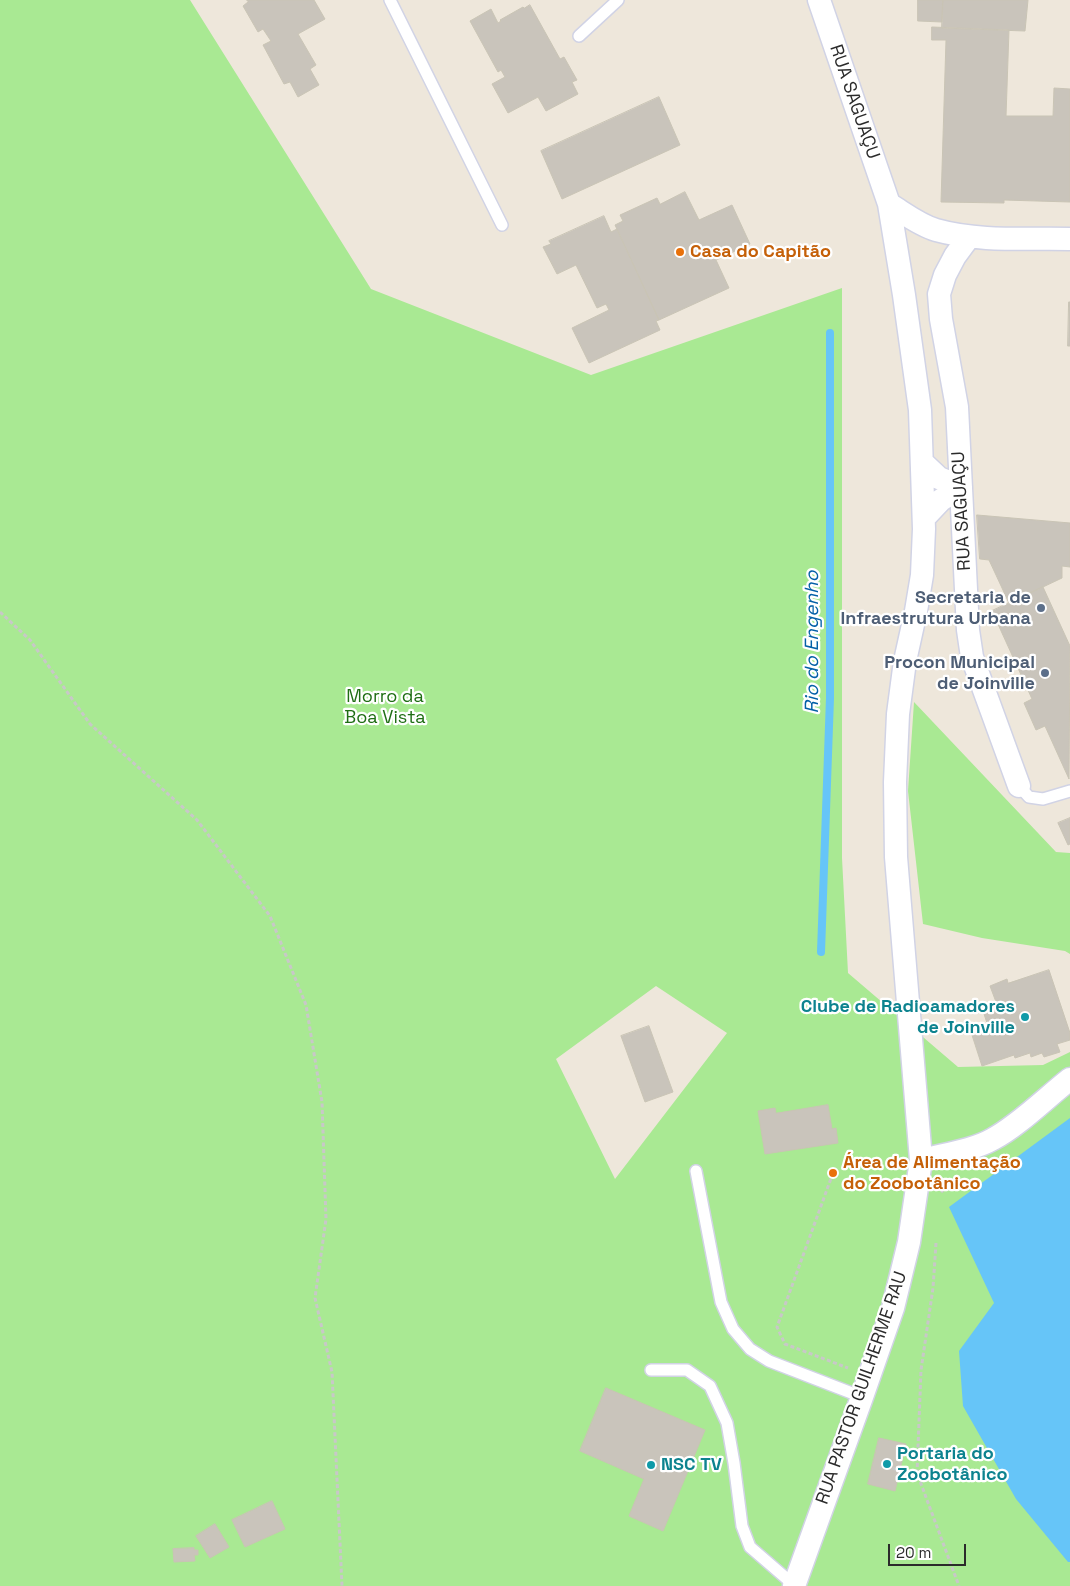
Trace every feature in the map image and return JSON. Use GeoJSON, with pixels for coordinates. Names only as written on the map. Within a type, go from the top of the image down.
{"type":"FeatureCollection","features":[{"type":"Feature","properties":{"kind":"street","name":"RUA SAGUAÇU"},"geometry":{"type":"LineString","coordinates":[[819,0],[889,204]]}},
{"type":"Feature","properties":{"kind":"street"},"geometry":{"type":"LineString","coordinates":[[889,204],[914,220],[935,229],[969,236],[1070,239]]}},
{"type":"Feature","properties":{"kind":"street","name":"RUA PASTOR GUILHERME RAU"},"geometry":{"type":"LineString","coordinates":[[794,1585],[893,1308],[909,1242],[921,1160],[896,857],[895,782],[898,714],[922,575],[924,518],[920,410],[909,326],[889,204]]}},
{"type":"Feature","properties":{"kind":"street","name":"RUA SAGUAÇU"},"geometry":{"type":"LineString","coordinates":[[969,236],[945,275],[939,294],[941,319],[956,407],[962,487],[968,630],[972,658],[1019,786]]}},
{"type":"Feature","properties":{"kind":"street"},"geometry":{"type":"LineString","coordinates":[[909,326],[941,319]]}},
{"type":"Feature","properties":{"kind":"street"},"geometry":{"type":"LineString","coordinates":[[922,462],[939,478],[962,487]]}},
{"type":"Feature","properties":{"kind":"street"},"geometry":{"type":"LineString","coordinates":[[924,518],[941,500],[962,487]]}},
{"type":"Feature","properties":{"kind":"street"},"geometry":{"type":"LineString","coordinates":[[921,1160],[992,1140],[1070,1079]]}},
{"type":"Feature","properties":{"kind":"lane"},"geometry":{"type":"LineString","coordinates":[[390,0],[502,224]]}},
{"type":"Feature","properties":{"kind":"lane"},"geometry":{"type":"LineString","coordinates":[[579,36],[618,0]]}},
{"type":"Feature","properties":{"kind":"lane"},"geometry":{"type":"LineString","coordinates":[[1019,786],[1029,797],[1043,799],[1070,790]]}},
{"type":"Feature","properties":{"kind":"lane"},"geometry":{"type":"LineString","coordinates":[[696,1171],[722,1302],[733,1329],[750,1348],[769,1361],[862,1397]]}},
{"type":"Feature","properties":{"kind":"lane"},"geometry":{"type":"LineString","coordinates":[[651,1370],[687,1370],[710,1386],[727,1423],[742,1526],[750,1547],[794,1585]]}},
{"type":"Feature","properties":{"kind":"path"},"geometry":{"type":"LineString","coordinates":[[0,612],[30,640],[90,724],[196,820],[270,916],[306,1005],[322,1102],[326,1219],[315,1298],[332,1372],[342,1586]]}},
{"type":"Feature","properties":{"kind":"path"},"geometry":{"type":"LineString","coordinates":[[834,1172],[777,1327],[785,1344],[869,1376]]}},
{"type":"Feature","properties":{"kind":"path"},"geometry":{"type":"LineString","coordinates":[[939,1194],[961,1176]]}},
{"type":"Feature","properties":{"kind":"path"},"geometry":{"type":"LineString","coordinates":[[936,1241],[933,1288],[921,1370],[917,1473],[958,1586]]}},
{"type":"Feature","properties":{"kind":"path"},"geometry":{"type":"LineString","coordinates":[[880,1466],[917,1473]]}},
{"type":"Feature","properties":{"kind":"green space","name":"Morro da Boa Vista"},"geometry":{"type":"Polygon","coordinates":[[[0,0],[190,0],[371,289],[591,375],[842,288],[842,858],[848,973],[958,1067],[1043,1065],[1070,1052],[1070,1586],[0,1586],[0,0]],[[656,986],[556,1059],[615,1179],[727,1033],[656,986]]]}},
{"type":"Feature","properties":{"kind":"green space"},"geometry":{"type":"Polygon","coordinates":[[[914,702],[1056,852],[1070,853],[1070,954],[1065,951],[982,938],[923,924],[908,791],[914,702]]]}},
{"type":"Feature","properties":{"kind":"water"},"geometry":{"type":"Polygon","coordinates":[[[1070,1118],[1070,1562],[1068,1562],[1016,1499],[963,1406],[959,1351],[994,1303],[949,1207],[1070,1118]]]}},
{"type":"Feature","properties":{"kind":"building"},"geometry":{"type":"Polygon","coordinates":[[[247,0],[314,0],[325,19],[298,34],[316,65],[310,69],[319,85],[298,97],[290,82],[284,84],[263,45],[271,41],[263,29],[258,32],[243,6],[248,2],[247,0]]]}},
{"type":"Feature","properties":{"kind":"building"},"geometry":{"type":"Polygon","coordinates":[[[918,0],[943,0],[942,22],[918,21],[918,0]]]}},
{"type":"Feature","properties":{"kind":"building"},"geometry":{"type":"Polygon","coordinates":[[[943,0],[1028,0],[1025,31],[942,28],[943,0]]]}},
{"type":"Feature","properties":{"kind":"building"},"geometry":{"type":"Polygon","coordinates":[[[530,5],[560,59],[564,57],[577,80],[572,82],[578,94],[546,111],[538,97],[508,113],[492,84],[505,77],[501,70],[498,72],[470,21],[491,9],[498,23],[523,7],[530,5]]]}},
{"type":"Feature","properties":{"kind":"building"},"geometry":{"type":"Polygon","coordinates":[[[932,27],[1009,30],[1006,116],[1053,116],[1054,88],[1070,89],[1070,202],[1004,200],[1004,203],[941,202],[946,40],[932,40],[932,27]]]}},
{"type":"Feature","properties":{"kind":"building"},"geometry":{"type":"Polygon","coordinates":[[[659,97],[680,145],[562,199],[541,151],[659,97]]]}},
{"type":"Feature","properties":{"kind":"building","name":"Casa do Capitão"},"geometry":{"type":"Polygon","coordinates":[[[685,192],[699,220],[732,205],[750,244],[716,260],[729,288],[659,320],[615,225],[623,221],[620,215],[657,198],[660,204],[685,192]]]}},
{"type":"Feature","properties":{"kind":"building"},"geometry":{"type":"Polygon","coordinates":[[[604,216],[611,232],[617,229],[659,320],[656,321],[660,330],[589,363],[572,328],[609,310],[606,304],[597,308],[576,265],[557,274],[543,247],[551,244],[549,241],[604,216]]]}},
{"type":"Feature","properties":{"kind":"building"},"geometry":{"type":"Polygon","coordinates":[[[1069,302],[1070,346],[1068,346],[1069,302]]]}},
{"type":"Feature","properties":{"kind":"building"},"geometry":{"type":"Polygon","coordinates":[[[977,515],[1070,523],[1070,567],[1062,566],[1062,578],[1009,603],[989,560],[980,559],[977,515]]]}},
{"type":"Feature","properties":{"kind":"building","name":"Procon Municipal de Joinville"},"geometry":{"type":"Polygon","coordinates":[[[1043,587],[1070,646],[1069,779],[1045,726],[1036,730],[1024,703],[1032,699],[992,611],[1043,587]]]}},
{"type":"Feature","properties":{"kind":"building"},"geometry":{"type":"Polygon","coordinates":[[[1070,818],[1070,844],[1068,845],[1058,823],[1070,818]]]}},
{"type":"Feature","properties":{"kind":"building","name":"Clube de Radioamadores de Joinville"},"geometry":{"type":"Polygon","coordinates":[[[1049,970],[1070,1033],[1070,1040],[1057,1044],[1060,1052],[1044,1057],[1042,1053],[1031,1057],[1030,1053],[1015,1058],[1014,1055],[982,1066],[971,1032],[988,1026],[982,1008],[996,1002],[990,986],[1007,979],[1008,983],[1049,970]]]}},
{"type":"Feature","properties":{"kind":"building"},"geometry":{"type":"Polygon","coordinates":[[[649,1026],[673,1092],[645,1102],[621,1036],[649,1026]]]}},
{"type":"Feature","properties":{"kind":"building"},"geometry":{"type":"Polygon","coordinates":[[[828,1105],[832,1129],[836,1128],[838,1143],[765,1154],[758,1111],[775,1108],[776,1113],[828,1105]]]}},
{"type":"Feature","properties":{"kind":"building","name":"NSC TV"},"geometry":{"type":"Polygon","coordinates":[[[606,1388],[705,1430],[663,1531],[629,1516],[644,1479],[580,1451],[606,1388]]]}},
{"type":"Feature","properties":{"kind":"building","name":"Portaria do Zoobotânico"},"geometry":{"type":"Polygon","coordinates":[[[879,1438],[906,1444],[895,1491],[868,1484],[879,1438]]]}},
{"type":"Feature","properties":{"kind":"building"},"geometry":{"type":"Polygon","coordinates":[[[272,1501],[285,1529],[245,1547],[232,1520],[272,1501]]]}},
{"type":"Feature","properties":{"kind":"building"},"geometry":{"type":"Polygon","coordinates":[[[215,1524],[229,1547],[210,1558],[196,1536],[215,1524]]]}},
{"type":"Feature","properties":{"kind":"building"},"geometry":{"type":"Polygon","coordinates":[[[194,1548],[194,1550],[198,1550],[198,1555],[194,1555],[195,1561],[174,1562],[173,1549],[194,1548]]]}},
{"type":"Feature","properties":{"kind":"waterway","name":"Rio do Engenho"},"geometry":{"type":"LineString","coordinates":[[821,952],[830,698],[830,333]]}},
{"type":"Feature","properties":{"kind":"place","name":"Casa do Capitão"},"geometry":{"type":"Point","coordinates":[680,252]}},
{"type":"Feature","properties":{"kind":"place","name":"Secretaria de Infraestrutura Urbana"},"geometry":{"type":"Point","coordinates":[1041,608]}},
{"type":"Feature","properties":{"kind":"place","name":"Procon Municipal de Joinville"},"geometry":{"type":"Point","coordinates":[1045,673]}},
{"type":"Feature","properties":{"kind":"place","name":"Clube de Radioamadores de Joinville"},"geometry":{"type":"Point","coordinates":[1025,1017]}},
{"type":"Feature","properties":{"kind":"place","name":"Área de Alimentação do Zoobotânico"},"geometry":{"type":"Point","coordinates":[833,1173]}},
{"type":"Feature","properties":{"kind":"place","name":"Portaria do Zoobotânico"},"geometry":{"type":"Point","coordinates":[887,1464]}},
{"type":"Feature","properties":{"kind":"place","name":"NSC TV"},"geometry":{"type":"Point","coordinates":[651,1465]}}]}
